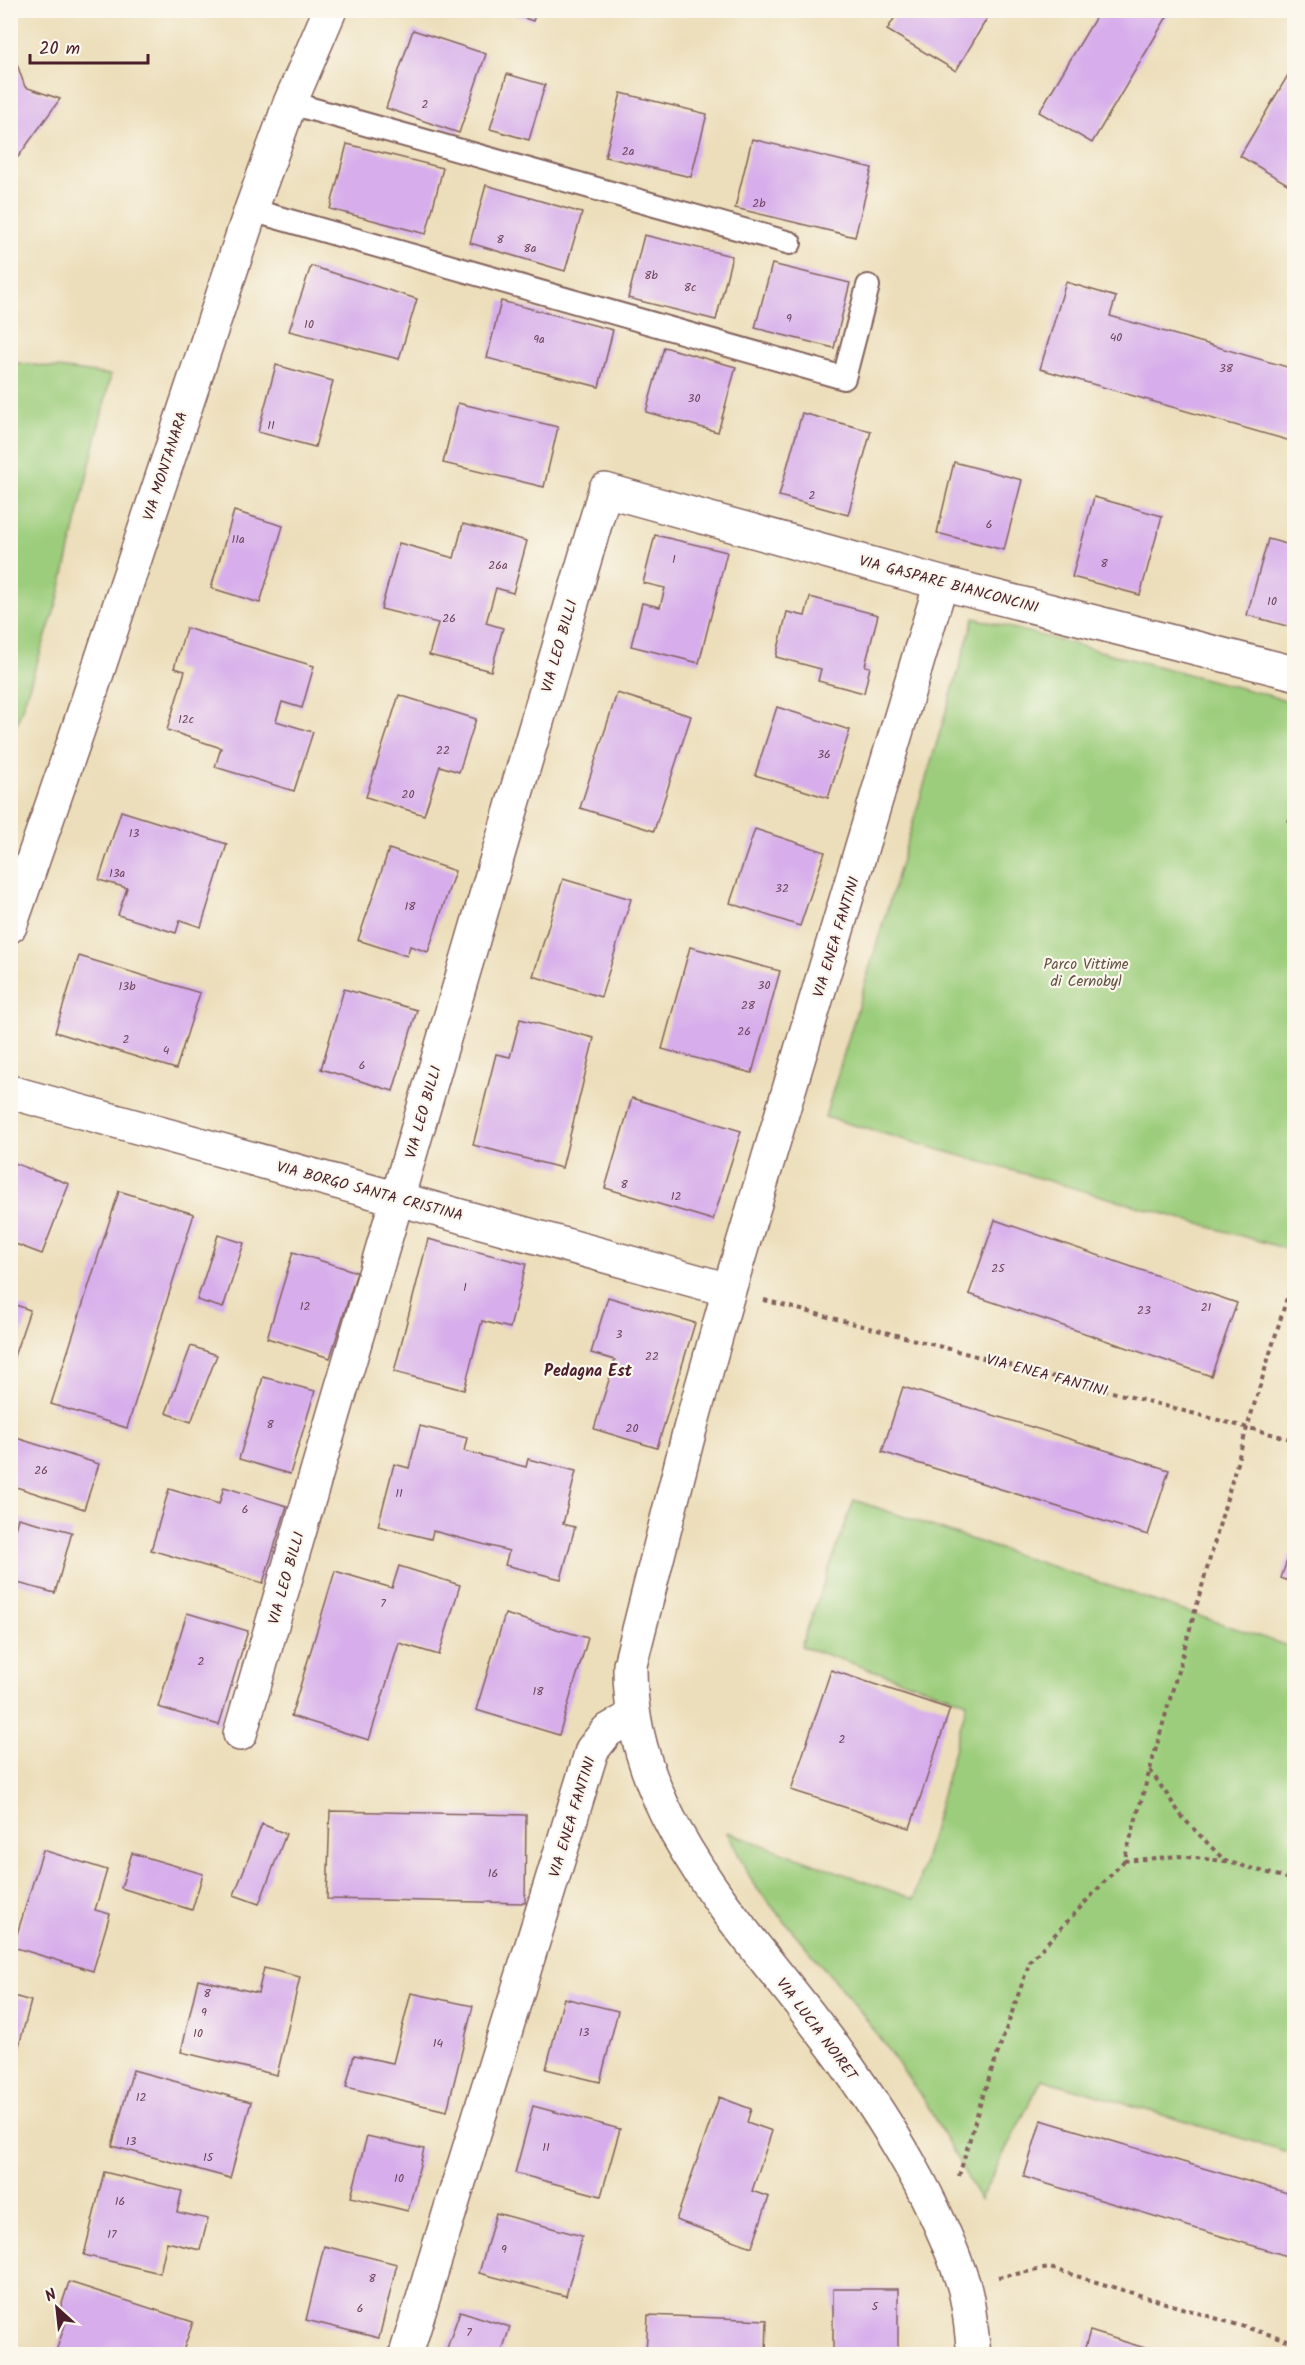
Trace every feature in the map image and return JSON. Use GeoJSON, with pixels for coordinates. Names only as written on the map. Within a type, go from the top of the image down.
{"type":"FeatureCollection","features":[{"type":"Feature","properties":{"kind":"street","name":"VIA MONTANARA"},"geometry":{"type":"LineString","coordinates":[[10,926],[78,730],[251,210],[290,103],[330,10]]}},
{"type":"Feature","properties":{"kind":"street","name":"VIA GASPARE BIANCONCINI"},"geometry":{"type":"LineString","coordinates":[[605,490],[941,583],[1294,673]]}},
{"type":"Feature","properties":{"kind":"street","name":"VIA LEO BILLI"},"geometry":{"type":"LineString","coordinates":[[240,1734],[605,490]]}},
{"type":"Feature","properties":{"kind":"street","name":"VIA ENEA FANTINI"},"geometry":{"type":"LineString","coordinates":[[406,2355],[592,1750],[607,1731],[633,1716],[630,1665],[690,1429],[729,1290],[941,583]]}},
{"type":"Feature","properties":{"kind":"street","name":"VIA BORGO SANTA CRISTINA"},"geometry":{"type":"LineString","coordinates":[[10,1092],[729,1290]]}},
{"type":"Feature","properties":{"kind":"street","name":"VIA LUCIA NOIRET"},"geometry":{"type":"LineString","coordinates":[[633,1716],[639,1745],[660,1799],[688,1854],[738,1927],[840,2056],[908,2160],[933,2209],[963,2284],[974,2355]]}},
{"type":"Feature","properties":{"kind":"lane"},"geometry":{"type":"LineString","coordinates":[[290,103],[790,243]]}},
{"type":"Feature","properties":{"kind":"lane"},"geometry":{"type":"LineString","coordinates":[[251,210],[844,378],[868,286]]}},
{"type":"Feature","properties":{"kind":"path"},"geometry":{"type":"LineString","coordinates":[[1288,822],[1294,818]]}},
{"type":"Feature","properties":{"kind":"path"},"geometry":{"type":"LineString","coordinates":[[959,2177],[981,2101],[1029,1961],[1124,1861],[1247,1428],[1294,1275]]}},
{"type":"Feature","properties":{"kind":"path","name":"VIA ENEA FANTINI"},"geometry":{"type":"LineString","coordinates":[[729,1290],[1294,1440]]}},
{"type":"Feature","properties":{"kind":"path"},"geometry":{"type":"LineString","coordinates":[[1150,1770],[1183,1818],[1225,1861]]}},
{"type":"Feature","properties":{"kind":"path"},"geometry":{"type":"LineString","coordinates":[[1124,1861],[1178,1856],[1225,1861],[1294,1880]]}},
{"type":"Feature","properties":{"kind":"path"},"geometry":{"type":"LineString","coordinates":[[988,2279],[1050,2268],[1294,2342]]}},
{"type":"Feature","properties":{"kind":"green space"},"geometry":{"type":"Polygon","coordinates":[[[11,362],[111,375],[58,600],[11,741],[11,362]]]}},
{"type":"Feature","properties":{"kind":"green space","name":"Parco Vittime di Cernobyl"},"geometry":{"type":"Polygon","coordinates":[[[974,618],[1294,702],[1294,1251],[825,1117],[974,618]]]}},
{"type":"Feature","properties":{"kind":"green space"},"geometry":{"type":"Polygon","coordinates":[[[854,1500],[1294,1648],[1294,2154],[1042,2079],[980,2200],[924,2100],[861,2012],[754,1885],[727,1832],[914,1899],[967,1702],[801,1646],[854,1500]]]}},
{"type":"Feature","properties":{"kind":"building"},"geometry":{"type":"Polygon","coordinates":[[[502,10],[537,10],[533,21],[502,10]]]}},
{"type":"Feature","properties":{"kind":"building"},"geometry":{"type":"Polygon","coordinates":[[[899,10],[992,10],[956,71],[887,30],[899,10]]]}},
{"type":"Feature","properties":{"kind":"building"},"geometry":{"type":"Polygon","coordinates":[[[1100,10],[1171,10],[1092,143],[1039,112],[1100,10]]]}},
{"type":"Feature","properties":{"kind":"building"},"geometry":{"type":"Polygon","coordinates":[[[413,30],[486,54],[459,133],[386,108],[413,30]]]}},
{"type":"Feature","properties":{"kind":"building"},"geometry":{"type":"Polygon","coordinates":[[[10,44],[25,87],[60,99],[18,157],[10,153],[10,44]]]}},
{"type":"Feature","properties":{"kind":"building"},"geometry":{"type":"Polygon","coordinates":[[[1294,65],[1294,188],[1240,156],[1294,65]]]}},
{"type":"Feature","properties":{"kind":"building"},"geometry":{"type":"Polygon","coordinates":[[[507,74],[545,85],[529,140],[490,129],[507,74]]]}},
{"type":"Feature","properties":{"kind":"building"},"geometry":{"type":"Polygon","coordinates":[[[621,93],[707,114],[691,177],[605,157],[621,93]]]}},
{"type":"Feature","properties":{"kind":"building"},"geometry":{"type":"Polygon","coordinates":[[[752,139],[872,168],[855,237],[735,208],[752,139]]]}},
{"type":"Feature","properties":{"kind":"building"},"geometry":{"type":"Polygon","coordinates":[[[347,144],[443,168],[426,234],[330,209],[347,144]]]}},
{"type":"Feature","properties":{"kind":"building"},"geometry":{"type":"Polygon","coordinates":[[[486,185],[582,213],[565,271],[470,243],[486,185]]]}},
{"type":"Feature","properties":{"kind":"building"},"geometry":{"type":"Polygon","coordinates":[[[644,235],[732,256],[716,320],[628,298],[644,235]]]}},
{"type":"Feature","properties":{"kind":"building"},"geometry":{"type":"Polygon","coordinates":[[[772,264],[850,283],[834,348],[755,328],[772,264]]]}},
{"type":"Feature","properties":{"kind":"building"},"geometry":{"type":"Polygon","coordinates":[[[311,266],[417,299],[399,359],[289,331],[311,266]]]}},
{"type":"Feature","properties":{"kind":"building"},"geometry":{"type":"Polygon","coordinates":[[[1066,282],[1116,297],[1110,316],[1294,369],[1294,442],[1040,369],[1066,282]]]}},
{"type":"Feature","properties":{"kind":"building"},"geometry":{"type":"Polygon","coordinates":[[[501,301],[613,330],[599,387],[487,358],[501,301]]]}},
{"type":"Feature","properties":{"kind":"building"},"geometry":{"type":"Polygon","coordinates":[[[664,347],[736,367],[718,432],[646,412],[664,347]]]}},
{"type":"Feature","properties":{"kind":"building"},"geometry":{"type":"Polygon","coordinates":[[[276,365],[333,381],[315,447],[258,432],[276,365]]]}},
{"type":"Feature","properties":{"kind":"building"},"geometry":{"type":"Polygon","coordinates":[[[458,403],[558,427],[544,487],[443,463],[458,403]]]}},
{"type":"Feature","properties":{"kind":"building"},"geometry":{"type":"Polygon","coordinates":[[[802,413],[871,431],[848,515],[779,496],[802,413]]]}},
{"type":"Feature","properties":{"kind":"building"},"geometry":{"type":"Polygon","coordinates":[[[954,462],[1022,480],[1004,550],[937,533],[954,462]]]}},
{"type":"Feature","properties":{"kind":"building"},"geometry":{"type":"Polygon","coordinates":[[[1094,497],[1162,516],[1140,595],[1072,577],[1094,497]]]}},
{"type":"Feature","properties":{"kind":"building"},"geometry":{"type":"Polygon","coordinates":[[[234,511],[283,526],[260,603],[211,588],[234,511]]]}},
{"type":"Feature","properties":{"kind":"building"},"geometry":{"type":"Polygon","coordinates":[[[463,524],[527,541],[513,593],[496,588],[486,623],[503,628],[491,671],[429,655],[438,623],[381,609],[399,543],[454,558],[463,524]]]}},
{"type":"Feature","properties":{"kind":"building"},"geometry":{"type":"Polygon","coordinates":[[[655,535],[727,552],[699,663],[631,646],[642,603],[660,607],[665,588],[643,583],[655,535]]]}},
{"type":"Feature","properties":{"kind":"building"},"geometry":{"type":"Polygon","coordinates":[[[1268,539],[1294,546],[1294,628],[1247,615],[1268,539]]]}},
{"type":"Feature","properties":{"kind":"building"},"geometry":{"type":"Polygon","coordinates":[[[810,597],[878,615],[865,666],[870,667],[864,693],[818,681],[821,669],[776,657],[787,612],[805,616],[810,597]]]}},
{"type":"Feature","properties":{"kind":"building"},"geometry":{"type":"Polygon","coordinates":[[[186,628],[314,666],[302,708],[282,702],[276,721],[313,732],[294,791],[215,767],[221,748],[167,730],[185,671],[174,668],[186,628]]]}},
{"type":"Feature","properties":{"kind":"building"},"geometry":{"type":"Polygon","coordinates":[[[617,693],[691,716],[654,831],[580,808],[617,693]]]}},
{"type":"Feature","properties":{"kind":"building"},"geometry":{"type":"Polygon","coordinates":[[[399,695],[476,719],[459,772],[440,766],[424,815],[366,797],[399,695]]]}},
{"type":"Feature","properties":{"kind":"building"},"geometry":{"type":"Polygon","coordinates":[[[777,707],[850,730],[828,798],[755,775],[777,707]]]}},
{"type":"Feature","properties":{"kind":"building"},"geometry":{"type":"Polygon","coordinates":[[[121,811],[227,844],[201,927],[180,920],[176,933],[118,915],[127,888],[99,880],[121,811]]]}},
{"type":"Feature","properties":{"kind":"building"},"geometry":{"type":"Polygon","coordinates":[[[755,829],[825,852],[800,926],[730,903],[755,829]]]}},
{"type":"Feature","properties":{"kind":"building"},"geometry":{"type":"Polygon","coordinates":[[[389,849],[455,871],[428,952],[410,946],[407,956],[358,940],[389,849]]]}},
{"type":"Feature","properties":{"kind":"building"},"geometry":{"type":"Polygon","coordinates":[[[563,879],[631,899],[601,997],[533,976],[563,879]]]}},
{"type":"Feature","properties":{"kind":"building"},"geometry":{"type":"Polygon","coordinates":[[[690,947],[780,971],[752,1073],[662,1049],[690,947]]]}},
{"type":"Feature","properties":{"kind":"building"},"geometry":{"type":"Polygon","coordinates":[[[79,956],[200,993],[176,1069],[55,1032],[79,956]]]}},
{"type":"Feature","properties":{"kind":"building"},"geometry":{"type":"Polygon","coordinates":[[[344,989],[417,1010],[393,1091],[321,1069],[344,989]]]}},
{"type":"Feature","properties":{"kind":"building"},"geometry":{"type":"Polygon","coordinates":[[[520,1019],[594,1038],[562,1168],[473,1145],[496,1054],[510,1057],[520,1019]]]}},
{"type":"Feature","properties":{"kind":"building"},"geometry":{"type":"Polygon","coordinates":[[[632,1098],[741,1131],[713,1220],[605,1188],[632,1098]]]}},
{"type":"Feature","properties":{"kind":"building"},"geometry":{"type":"Polygon","coordinates":[[[14,1163],[69,1184],[42,1254],[10,1242],[10,1172],[14,1163]]]}},
{"type":"Feature","properties":{"kind":"building"},"geometry":{"type":"Polygon","coordinates":[[[119,1191],[194,1214],[127,1428],[51,1404],[119,1191]]]}},
{"type":"Feature","properties":{"kind":"building"},"geometry":{"type":"Polygon","coordinates":[[[995,1220],[1237,1303],[1211,1376],[969,1294],[995,1220]]]}},
{"type":"Feature","properties":{"kind":"building"},"geometry":{"type":"Polygon","coordinates":[[[218,1235],[244,1243],[223,1308],[197,1300],[218,1235]]]}},
{"type":"Feature","properties":{"kind":"building"},"geometry":{"type":"Polygon","coordinates":[[[428,1239],[526,1264],[510,1328],[482,1321],[464,1390],[394,1372],[428,1239]]]}},
{"type":"Feature","properties":{"kind":"building"},"geometry":{"type":"Polygon","coordinates":[[[293,1252],[357,1272],[330,1358],[267,1338],[293,1252]]]}},
{"type":"Feature","properties":{"kind":"building"},"geometry":{"type":"Polygon","coordinates":[[[608,1297],[695,1323],[657,1448],[594,1429],[615,1360],[591,1353],[608,1297]]]}},
{"type":"Feature","properties":{"kind":"building"},"geometry":{"type":"Polygon","coordinates":[[[10,1303],[30,1310],[11,1365],[10,1365],[10,1303]]]}},
{"type":"Feature","properties":{"kind":"building"},"geometry":{"type":"Polygon","coordinates":[[[191,1346],[217,1355],[191,1422],[166,1413],[191,1346]]]}},
{"type":"Feature","properties":{"kind":"building"},"geometry":{"type":"Polygon","coordinates":[[[263,1377],[315,1391],[290,1474],[239,1459],[263,1377]]]}},
{"type":"Feature","properties":{"kind":"building"},"geometry":{"type":"Polygon","coordinates":[[[903,1387],[1169,1470],[1148,1535],[882,1452],[903,1387]]]}},
{"type":"Feature","properties":{"kind":"building"},"geometry":{"type":"Polygon","coordinates":[[[420,1426],[467,1438],[464,1451],[526,1467],[528,1459],[576,1471],[563,1524],[575,1527],[561,1579],[505,1565],[509,1551],[433,1531],[431,1539],[378,1526],[394,1464],[409,1468],[420,1426]]]}},
{"type":"Feature","properties":{"kind":"building"},"geometry":{"type":"Polygon","coordinates":[[[10,1436],[99,1464],[84,1509],[10,1485],[10,1436]]]}},
{"type":"Feature","properties":{"kind":"building"},"geometry":{"type":"Polygon","coordinates":[[[224,1487],[287,1506],[263,1583],[151,1550],[169,1489],[219,1504],[224,1487]]]}},
{"type":"Feature","properties":{"kind":"building"},"geometry":{"type":"Polygon","coordinates":[[[18,1518],[72,1532],[55,1593],[10,1581],[10,1548],[18,1518]]]}},
{"type":"Feature","properties":{"kind":"building"},"geometry":{"type":"Polygon","coordinates":[[[1294,1540],[1294,1583],[1281,1578],[1294,1540]]]}},
{"type":"Feature","properties":{"kind":"building"},"geometry":{"type":"Polygon","coordinates":[[[399,1566],[460,1585],[439,1655],[399,1643],[369,1740],[291,1716],[335,1571],[392,1588],[399,1566]]]}},
{"type":"Feature","properties":{"kind":"building"},"geometry":{"type":"Polygon","coordinates":[[[187,1613],[248,1631],[219,1725],[158,1707],[187,1613]]]}},
{"type":"Feature","properties":{"kind":"building"},"geometry":{"type":"Polygon","coordinates":[[[505,1614],[588,1638],[559,1735],[476,1710],[505,1614]]]}},
{"type":"Feature","properties":{"kind":"building"},"geometry":{"type":"Polygon","coordinates":[[[831,1670],[950,1709],[910,1828],[791,1790],[831,1670]]]}},
{"type":"Feature","properties":{"kind":"building"},"geometry":{"type":"Polygon","coordinates":[[[330,1811],[526,1815],[525,1903],[327,1899],[330,1811]]]}},
{"type":"Feature","properties":{"kind":"building"},"geometry":{"type":"Polygon","coordinates":[[[262,1824],[286,1834],[259,1904],[234,1895],[262,1824]]]}},
{"type":"Feature","properties":{"kind":"building"},"geometry":{"type":"Polygon","coordinates":[[[43,1850],[107,1870],[95,1910],[110,1914],[93,1971],[13,1947],[43,1850]]]}},
{"type":"Feature","properties":{"kind":"building"},"geometry":{"type":"Polygon","coordinates":[[[132,1853],[203,1874],[192,1910],[121,1888],[132,1853]]]}},
{"type":"Feature","properties":{"kind":"building"},"geometry":{"type":"Polygon","coordinates":[[[264,1968],[300,1977],[277,2075],[181,2052],[198,1979],[258,1993],[264,1968]]]}},
{"type":"Feature","properties":{"kind":"building"},"geometry":{"type":"Polygon","coordinates":[[[411,1993],[473,2006],[447,2111],[346,2087],[354,2055],[393,2063],[411,1993]]]}},
{"type":"Feature","properties":{"kind":"building"},"geometry":{"type":"Polygon","coordinates":[[[10,1995],[31,2001],[11,2076],[10,2076],[10,1995]]]}},
{"type":"Feature","properties":{"kind":"building"},"geometry":{"type":"Polygon","coordinates":[[[564,1998],[618,2011],[600,2082],[546,2069],[564,1998]]]}},
{"type":"Feature","properties":{"kind":"building"},"geometry":{"type":"Polygon","coordinates":[[[133,2070],[251,2102],[230,2178],[112,2146],[133,2070]]]}},
{"type":"Feature","properties":{"kind":"building"},"geometry":{"type":"Polygon","coordinates":[[[719,2097],[751,2109],[747,2122],[772,2131],[752,2191],[769,2197],[752,2247],[676,2220],[719,2097]]]}},
{"type":"Feature","properties":{"kind":"building"},"geometry":{"type":"Polygon","coordinates":[[[533,2106],[620,2129],[601,2196],[515,2173],[533,2106]]]}},
{"type":"Feature","properties":{"kind":"building"},"geometry":{"type":"Polygon","coordinates":[[[1041,2120],[1294,2195],[1294,2258],[1024,2177],[1041,2120]]]}},
{"type":"Feature","properties":{"kind":"building"},"geometry":{"type":"Polygon","coordinates":[[[367,2136],[424,2149],[408,2211],[351,2197],[367,2136]]]}},
{"type":"Feature","properties":{"kind":"building"},"geometry":{"type":"Polygon","coordinates":[[[104,2172],[182,2191],[177,2212],[208,2219],[200,2250],[167,2242],[160,2273],[84,2255],[104,2172]]]}},
{"type":"Feature","properties":{"kind":"building"},"geometry":{"type":"Polygon","coordinates":[[[496,2213],[582,2236],[566,2296],[479,2273],[496,2213]]]}},
{"type":"Feature","properties":{"kind":"building"},"geometry":{"type":"Polygon","coordinates":[[[324,2246],[397,2264],[379,2338],[306,2320],[324,2246]]]}},
{"type":"Feature","properties":{"kind":"building"},"geometry":{"type":"Polygon","coordinates":[[[69,2282],[193,2322],[182,2354],[55,2354],[65,2325],[56,2322],[69,2282]]]}},
{"type":"Feature","properties":{"kind":"building"},"geometry":{"type":"Polygon","coordinates":[[[833,2289],[898,2289],[898,2354],[833,2354],[833,2289]]]}},
{"type":"Feature","properties":{"kind":"building"},"geometry":{"type":"Polygon","coordinates":[[[460,2311],[510,2327],[501,2354],[445,2354],[460,2311]]]}},
{"type":"Feature","properties":{"kind":"building"},"geometry":{"type":"Polygon","coordinates":[[[648,2315],[767,2320],[766,2354],[646,2354],[648,2315]]]}},
{"type":"Feature","properties":{"kind":"building"},"geometry":{"type":"Polygon","coordinates":[[[1090,2331],[1164,2354],[1083,2354],[1090,2331]]]}},
{"type":"Feature","properties":{"kind":"district","name":"Pedagna Est"},"geometry":{"type":"Point","coordinates":[588,1370]}}]}
